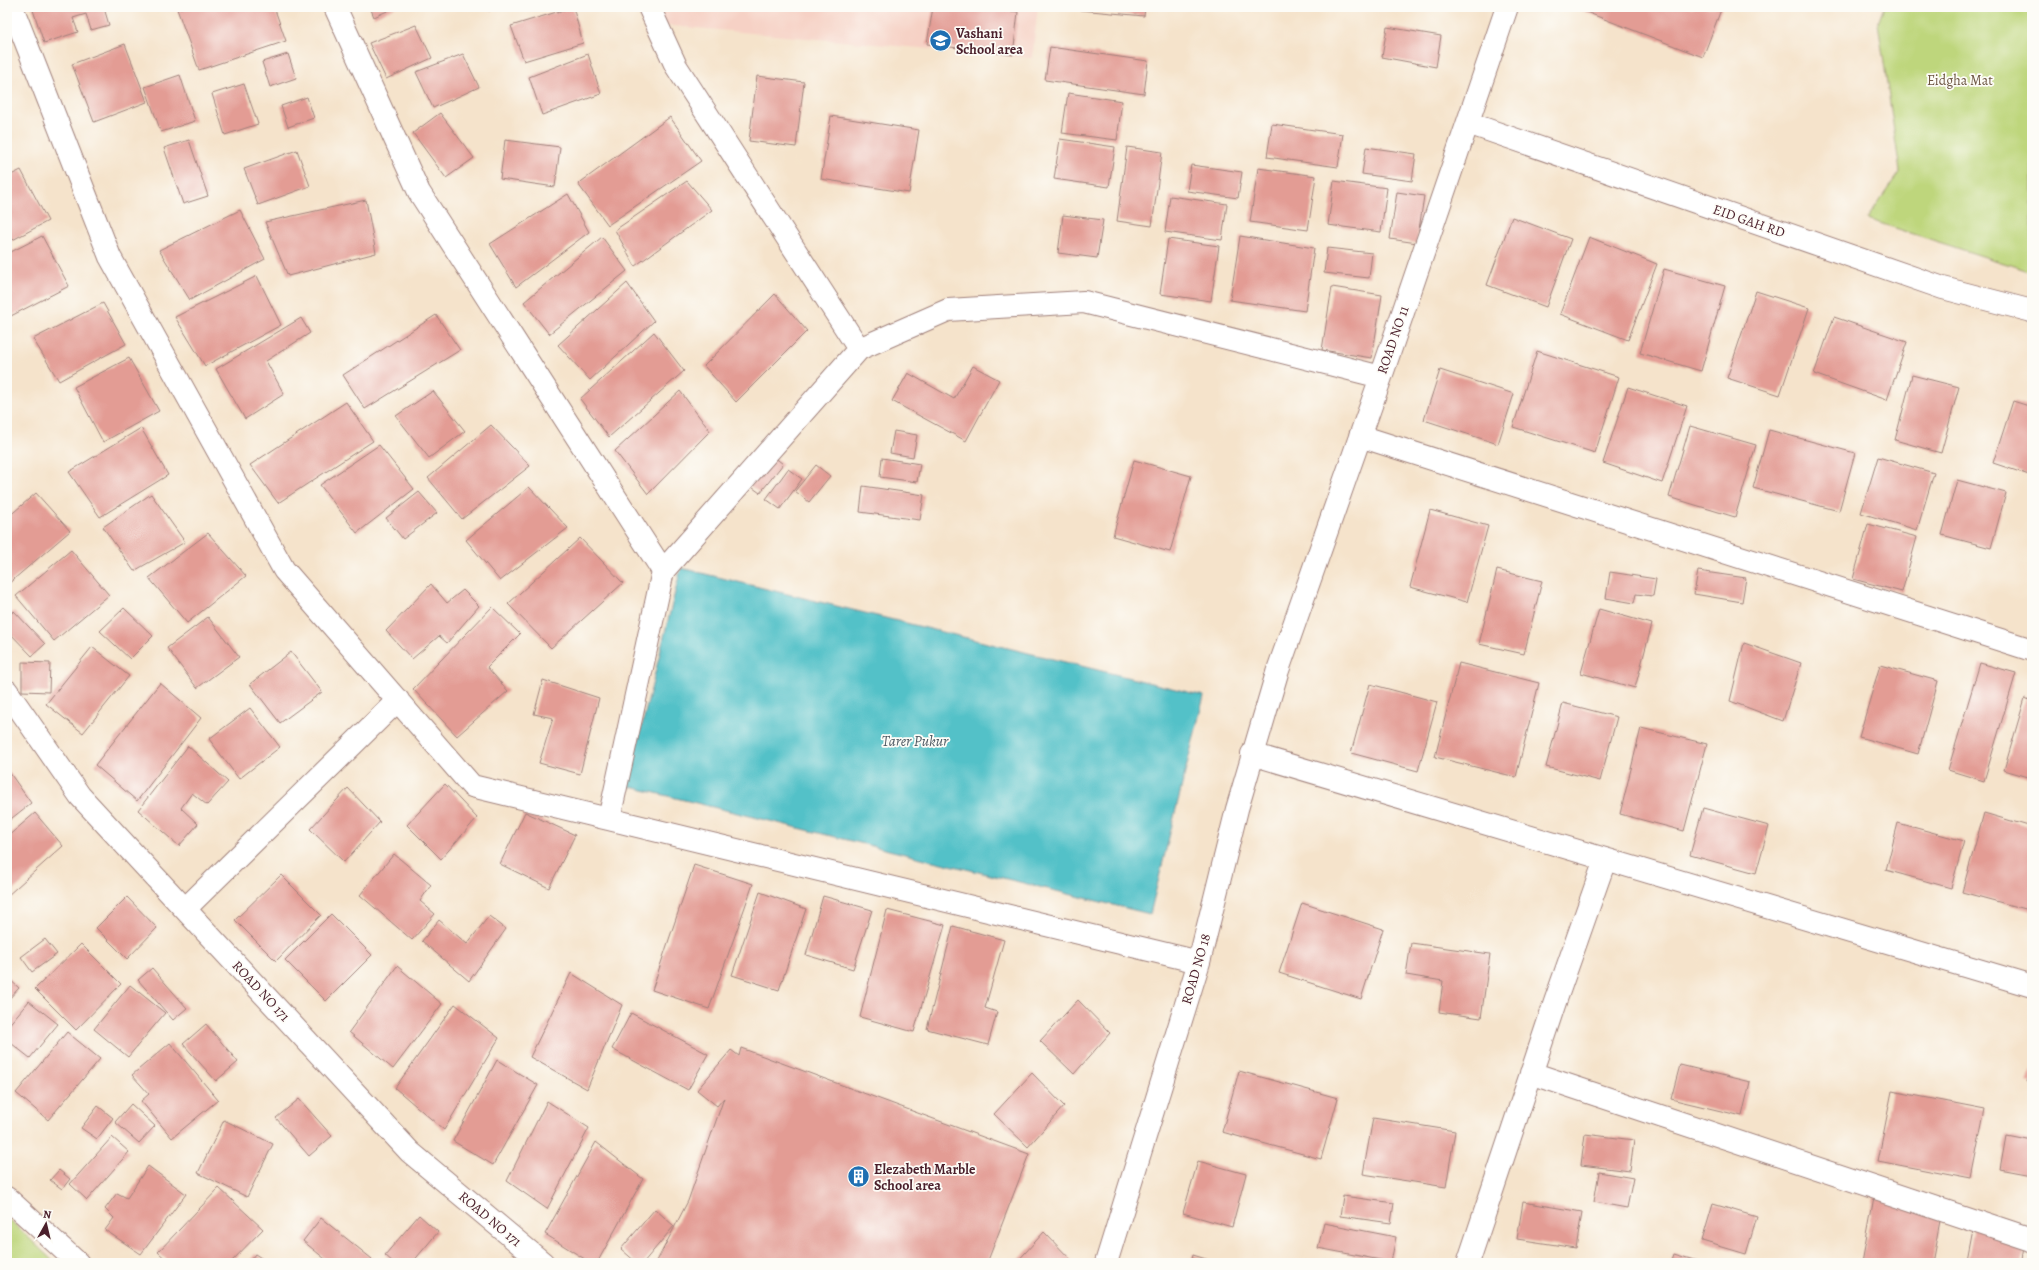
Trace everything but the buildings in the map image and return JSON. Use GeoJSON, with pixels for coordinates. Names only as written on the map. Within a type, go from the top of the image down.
{"type":"FeatureCollection","features":[{"type":"Feature","properties":{"kind":"street"},"geometry":{"type":"LineString","coordinates":[[12,7],[110,257],[284,570],[472,786],[1199,962]]}},
{"type":"Feature","properties":{"kind":"street"},"geometry":{"type":"LineString","coordinates":[[335,7],[419,192],[663,571]]}},
{"type":"Feature","properties":{"kind":"street"},"geometry":{"type":"LineString","coordinates":[[649,7],[676,66],[858,349]]}},
{"type":"Feature","properties":{"kind":"street","name":"ROAD NO 11"},"geometry":{"type":"LineString","coordinates":[[1277,673],[1381,377],[1508,7]]}},
{"type":"Feature","properties":{"kind":"street","name":"EID GAH RD"},"geometry":{"type":"LineString","coordinates":[[1468,123],[1943,288],[2032,310]]}},
{"type":"Feature","properties":{"kind":"street"},"geometry":{"type":"LineString","coordinates":[[609,819],[663,571],[858,349],[948,310],[1084,302],[1381,377]]}},
{"type":"Feature","properties":{"kind":"street"},"geometry":{"type":"LineString","coordinates":[[1360,436],[2032,650]]}},
{"type":"Feature","properties":{"kind":"street","name":"ROAD NO 18"},"geometry":{"type":"LineString","coordinates":[[1106,1263],[1199,962],[1252,754],[1277,673]]}},
{"type":"Feature","properties":{"kind":"street","name":"ROAD NO 171"},"geometry":{"type":"LineString","coordinates":[[7,691],[80,796],[410,1152],[543,1263]]}},
{"type":"Feature","properties":{"kind":"street"},"geometry":{"type":"LineString","coordinates":[[185,909],[398,700]]}},
{"type":"Feature","properties":{"kind":"street"},"geometry":{"type":"LineString","coordinates":[[1252,754],[2032,986]]}},
{"type":"Feature","properties":{"kind":"street"},"geometry":{"type":"LineString","coordinates":[[1468,1263],[1531,1073],[1606,860]]}},
{"type":"Feature","properties":{"kind":"street"},"geometry":{"type":"LineString","coordinates":[[1531,1073],[2032,1240]]}},
{"type":"Feature","properties":{"kind":"street"},"geometry":{"type":"LineString","coordinates":[[7,1198],[78,1263]]}},
{"type":"Feature","properties":{"kind":"shaded area","name":"Vashani School area"},"geometry":{"type":"Polygon","coordinates":[[[657,7],[1038,7],[1032,58],[662,25],[657,7]]]}},
{"type":"Feature","properties":{"kind":"green space","name":"Eidgha Mat"},"geometry":{"type":"Polygon","coordinates":[[[1884,7],[2032,7],[2032,272],[1867,219],[1900,171],[1878,23],[1884,7]]]}},
{"type":"Feature","properties":{"kind":"green space"},"geometry":{"type":"Polygon","coordinates":[[[7,1217],[55,1263],[7,1263],[7,1217]]]}},
{"type":"Feature","properties":{"kind":"water","name":"Tarer Pukur"},"geometry":{"type":"Polygon","coordinates":[[[681,568],[1204,696],[1150,914],[627,786],[681,568]]]}},
{"type":"Feature","properties":{"kind":"place","name":"Vashani School area"},"geometry":{"type":"Point","coordinates":[940,41]}},
{"type":"Feature","properties":{"kind":"place","name":"Elezabeth Marble School area"},"geometry":{"type":"Point","coordinates":[858,1177]}}]}
